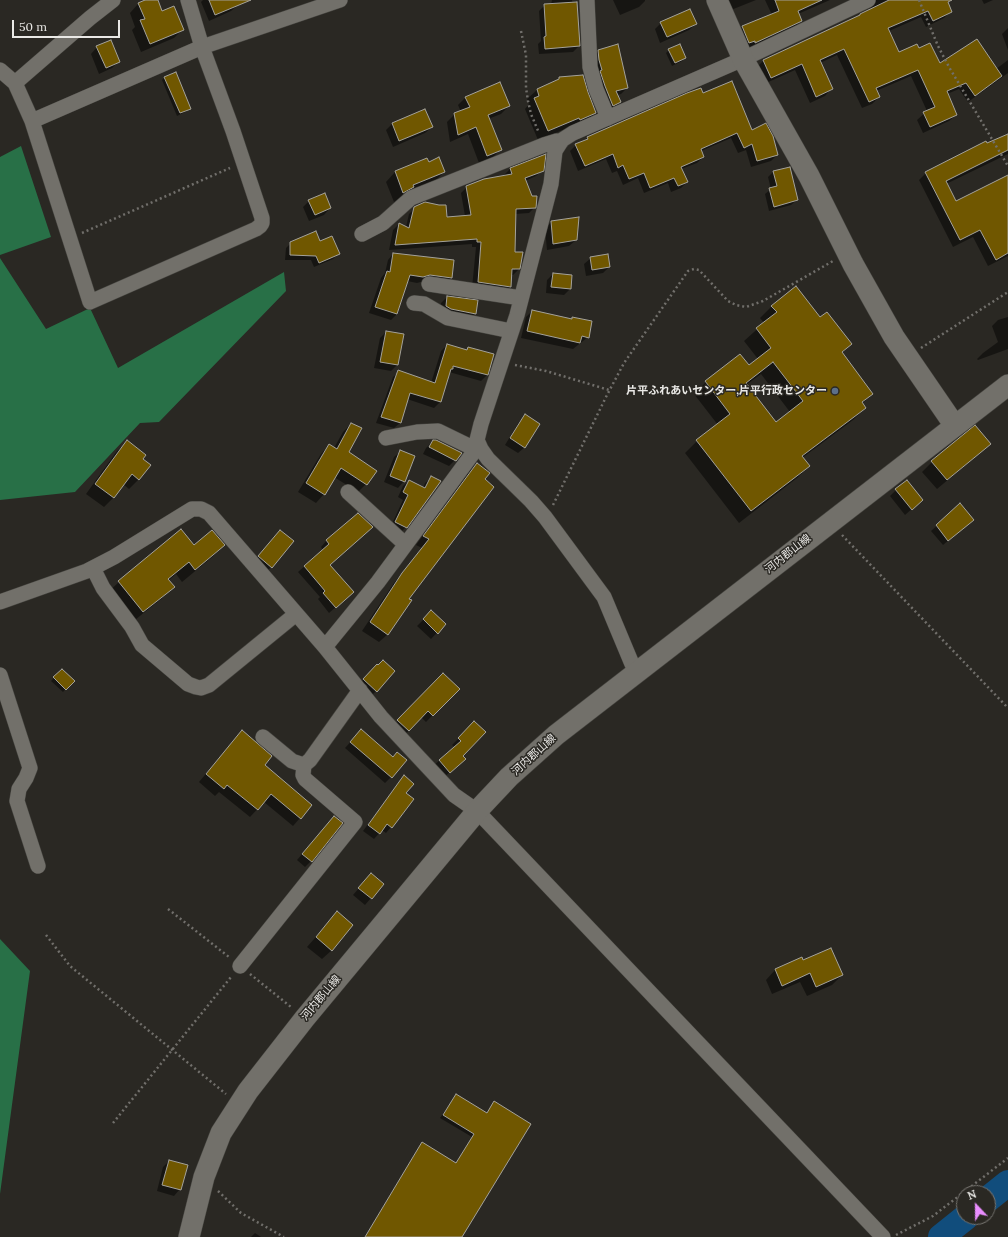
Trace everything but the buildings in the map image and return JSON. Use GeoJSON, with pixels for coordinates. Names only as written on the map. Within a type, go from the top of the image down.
{"type":"FeatureCollection","features":[{"type":"Feature","properties":{"kind":"main road"},"geometry":{"type":"LineString","coordinates":[[717,0],[743,59],[809,176],[848,253],[894,337],[955,426]]}},
{"type":"Feature","properties":{"kind":"main road","name":"河内郡山線"},"geometry":{"type":"LineString","coordinates":[[189,1237],[204,1177],[220,1133],[248,1091],[305,1018],[477,811],[509,777],[556,735],[636,672],[1008,385]]}},
{"type":"Feature","properties":{"kind":"street"},"geometry":{"type":"LineString","coordinates":[[15,83],[113,0]]}},
{"type":"Feature","properties":{"kind":"street"},"geometry":{"type":"LineString","coordinates":[[0,70],[15,83],[32,122],[90,302],[260,226],[262,219],[233,131],[202,47],[188,0]]}},
{"type":"Feature","properties":{"kind":"street"},"geometry":{"type":"LineString","coordinates":[[32,122],[202,47],[340,0]]}},
{"type":"Feature","properties":{"kind":"street"},"geometry":{"type":"LineString","coordinates":[[587,0],[590,67],[596,89],[608,118]]}},
{"type":"Feature","properties":{"kind":"street"},"geometry":{"type":"LineString","coordinates":[[324,647],[378,582],[477,447],[477,437],[521,298],[551,184],[555,151],[561,142],[573,133],[743,59],[868,0]]}},
{"type":"Feature","properties":{"kind":"street"},"geometry":{"type":"LineString","coordinates":[[362,234],[383,223],[411,198],[544,144],[557,141],[561,142]]}},
{"type":"Feature","properties":{"kind":"street"},"geometry":{"type":"LineString","coordinates":[[429,284],[521,298]]}},
{"type":"Feature","properties":{"kind":"street"},"geometry":{"type":"LineString","coordinates":[[414,303],[424,304],[448,318],[511,331]]}},
{"type":"Feature","properties":{"kind":"street"},"geometry":{"type":"LineString","coordinates":[[386,438],[417,432],[438,431],[477,447],[531,501],[604,597],[636,672]]}},
{"type":"Feature","properties":{"kind":"street"},"geometry":{"type":"LineString","coordinates":[[348,492],[405,544]]}},
{"type":"Feature","properties":{"kind":"street"},"geometry":{"type":"LineString","coordinates":[[0,602],[93,568],[114,557],[192,509],[201,508],[209,513],[324,647],[381,717],[454,795],[477,811],[883,1237]]}},
{"type":"Feature","properties":{"kind":"street"},"geometry":{"type":"LineString","coordinates":[[93,568],[103,588],[132,628],[142,645],[188,684],[196,687],[201,688],[209,685],[296,614]]}},
{"type":"Feature","properties":{"kind":"street"},"geometry":{"type":"LineString","coordinates":[[0,675],[30,768],[19,789],[17,802],[38,866]]}},
{"type":"Feature","properties":{"kind":"street"},"geometry":{"type":"LineString","coordinates":[[240,966],[355,822],[304,780],[303,776],[304,765],[310,760],[360,690]]}},
{"type":"Feature","properties":{"kind":"street"},"geometry":{"type":"LineString","coordinates":[[263,737],[292,761],[304,765]]}},
{"type":"Feature","properties":{"kind":"path"},"geometry":{"type":"LineString","coordinates":[[919,0],[938,46],[949,67],[1008,166]]}},
{"type":"Feature","properties":{"kind":"path"},"geometry":{"type":"LineString","coordinates":[[520,31],[526,55],[526,88],[528,101],[531,114],[544,144]]}},
{"type":"Feature","properties":{"kind":"path"},"geometry":{"type":"LineString","coordinates":[[69,238],[243,162]]}},
{"type":"Feature","properties":{"kind":"path"},"geometry":{"type":"LineString","coordinates":[[544,517],[552,506],[609,390],[624,363],[688,271],[694,269],[699,270],[731,303],[736,306],[746,307],[762,301],[848,253]]}},
{"type":"Feature","properties":{"kind":"path"},"geometry":{"type":"LineString","coordinates":[[907,356],[1008,292]]}},
{"type":"Feature","properties":{"kind":"path"},"geometry":{"type":"LineString","coordinates":[[501,362],[546,371],[609,390]]}},
{"type":"Feature","properties":{"kind":"path"},"geometry":{"type":"LineString","coordinates":[[831,521],[837,530],[1008,708]]}},
{"type":"Feature","properties":{"kind":"path"},"geometry":{"type":"LineString","coordinates":[[46,934],[70,966],[239,1104]]}},
{"type":"Feature","properties":{"kind":"path"},"geometry":{"type":"LineString","coordinates":[[113,1123],[240,966]]}},
{"type":"Feature","properties":{"kind":"path"},"geometry":{"type":"LineString","coordinates":[[892,1237],[933,1216],[1008,1158]]}},
{"type":"Feature","properties":{"kind":"path"},"geometry":{"type":"LineString","coordinates":[[204,1177],[241,1213],[284,1237]]}},
{"type":"Feature","properties":{"kind":"green space"},"geometry":{"type":"Polygon","coordinates":[[[21,146],[51,237],[0,255],[0,157],[21,146]]]}},
{"type":"Feature","properties":{"kind":"green space"},"geometry":{"type":"Polygon","coordinates":[[[0,258],[46,329],[90,308],[118,368],[284,272],[286,291],[159,422],[140,423],[75,492],[0,500],[0,258]]]}},
{"type":"Feature","properties":{"kind":"green space"},"geometry":{"type":"Polygon","coordinates":[[[0,939],[30,971],[0,1194],[0,939]]]}},
{"type":"Feature","properties":{"kind":"waterway"},"geometry":{"type":"LineString","coordinates":[[996,1193],[1008,1183]]}},
{"type":"Feature","properties":{"kind":"waterway"},"geometry":{"type":"LineString","coordinates":[[941,1237],[956,1225]]}},
{"type":"Feature","properties":{"kind":"place","name":"片平ふれあいセンター,片平行政センター"},"geometry":{"type":"Point","coordinates":[835,391]}}]}
